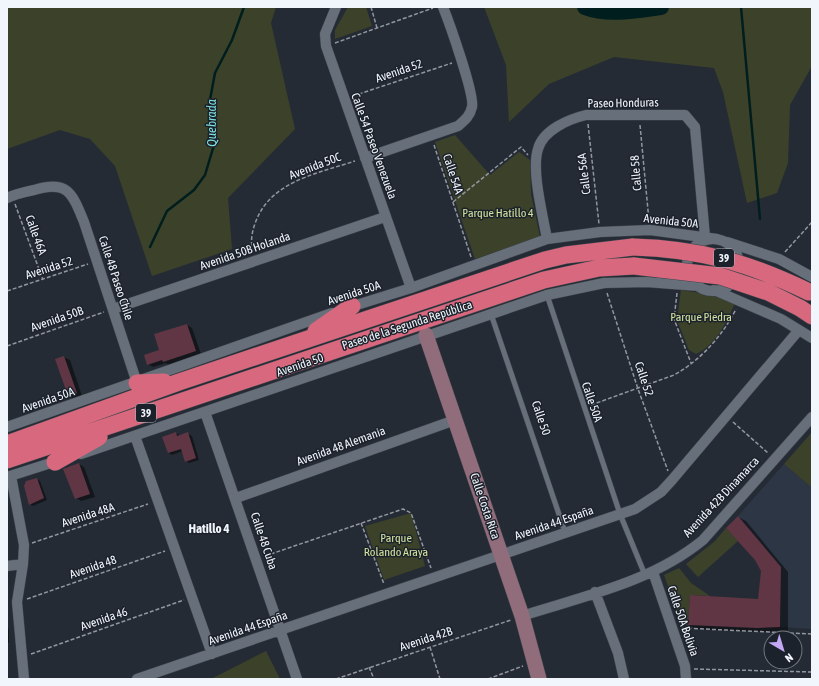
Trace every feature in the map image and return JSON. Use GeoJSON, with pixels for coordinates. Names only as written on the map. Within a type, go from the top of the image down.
{"type":"FeatureCollection","features":[{"type":"Feature","properties":{"kind":"highway","name":"Paseo de la Segunda República"},"geometry":{"type":"LineString","coordinates":[[7,444],[179,382],[545,260],[566,255],[634,247],[657,248],[716,256],[811,287]]}},
{"type":"Feature","properties":{"kind":"highway","name":"Paseo de la Segunda República"},"geometry":{"type":"LineString","coordinates":[[8,471],[133,417],[544,280],[599,268],[634,266],[720,276],[768,292],[806,312]]}},
{"type":"Feature","properties":{"kind":"highway"},"geometry":{"type":"LineString","coordinates":[[300,342],[352,306]]}},
{"type":"Feature","properties":{"kind":"highway"},"geometry":{"type":"LineString","coordinates":[[137,383],[179,382]]}},
{"type":"Feature","properties":{"kind":"highway"},"geometry":{"type":"LineString","coordinates":[[55,462],[133,417]]}},
{"type":"Feature","properties":{"kind":"main road","name":"Calle Costa Rica"},"geometry":{"type":"LineString","coordinates":[[426,335],[502,554],[536,661],[539,679]]}},
{"type":"Feature","properties":{"kind":"street"},"geometry":{"type":"LineString","coordinates":[[365,158],[458,126],[468,118],[473,105],[461,59],[443,7]]}},
{"type":"Feature","properties":{"kind":"street","name":"Calle 54 Paseo Venezuela"},"geometry":{"type":"LineString","coordinates":[[334,10],[325,34],[326,46],[343,99],[410,288]]}},
{"type":"Feature","properties":{"kind":"street","name":"Paseo Honduras"},"geometry":{"type":"LineString","coordinates":[[547,239],[535,164],[538,148],[547,134],[557,127],[572,118],[586,115],[684,114],[690,119],[695,127],[705,237]]}},
{"type":"Feature","properties":{"kind":"street","name":"Calle 48 Paseo Chile"},"geometry":{"type":"LineString","coordinates":[[9,197],[50,185],[61,186],[68,191],[79,210],[137,383]]}},
{"type":"Feature","properties":{"kind":"street","name":"Avenida 50B Holanda"},"geometry":{"type":"LineString","coordinates":[[113,309],[385,217]]}},
{"type":"Feature","properties":{"kind":"street","name":"Avenida 50A"},"geometry":{"type":"LineString","coordinates":[[7,427],[137,383],[352,306],[410,288],[547,239],[600,232],[650,230],[705,237],[721,240],[779,259],[811,287]]}},
{"type":"Feature","properties":{"kind":"street"},"geometry":{"type":"LineString","coordinates":[[714,290],[728,286],[734,280],[739,266],[736,252],[721,240],[708,240],[700,243],[693,248],[689,256],[689,273],[699,286],[714,290],[781,319],[812,338]]}},
{"type":"Feature","properties":{"kind":"street","name":"Avenida 50"},"geometry":{"type":"LineString","coordinates":[[8,471],[55,462],[135,436],[426,335],[547,295],[604,283],[646,282],[699,286]]}},
{"type":"Feature","properties":{"kind":"street","name":"Avenida 44 España"},"geometry":{"type":"LineString","coordinates":[[137,679],[620,514],[648,501],[672,480],[799,330]]}},
{"type":"Feature","properties":{"kind":"street","name":"Calle 48 Cuba"},"geometry":{"type":"LineString","coordinates":[[205,412],[236,498],[297,679]]}},
{"type":"Feature","properties":{"kind":"street","name":"Avenida 42B Dinamarca"},"geometry":{"type":"LineString","coordinates":[[522,616],[649,574],[690,550],[703,540],[774,458],[812,417]]}},
{"type":"Feature","properties":{"kind":"street","name":"Avenida 48 Alemania"},"geometry":{"type":"LineString","coordinates":[[236,498],[455,420]]}},
{"type":"Feature","properties":{"kind":"street"},"geometry":{"type":"LineString","coordinates":[[135,436],[212,654]]}},
{"type":"Feature","properties":{"kind":"street"},"geometry":{"type":"LineString","coordinates":[[8,471],[24,545],[23,564],[17,602],[24,679]]}},
{"type":"Feature","properties":{"kind":"street"},"geometry":{"type":"LineString","coordinates":[[7,566],[23,564]]}},
{"type":"Feature","properties":{"kind":"street","name":"Calle 50A Bolivia"},"geometry":{"type":"LineString","coordinates":[[649,574],[673,628],[686,674]]}},
{"type":"Feature","properties":{"kind":"street"},"geometry":{"type":"LineString","coordinates":[[595,592],[618,654],[624,679]]}},
{"type":"Feature","properties":{"kind":"lane","name":"Calle 50A"},"geometry":{"type":"LineString","coordinates":[[547,295],[620,514]]}},
{"type":"Feature","properties":{"kind":"lane","name":"Calle 50"},"geometry":{"type":"LineString","coordinates":[[491,313],[565,532]]}},
{"type":"Feature","properties":{"kind":"lane","name":"Calle 50A Bolivia"},"geometry":{"type":"LineString","coordinates":[[620,514],[649,574]]}},
{"type":"Feature","properties":{"kind":"path"},"geometry":{"type":"LineString","coordinates":[[371,7],[377,28]]}},
{"type":"Feature","properties":{"kind":"path"},"geometry":{"type":"LineString","coordinates":[[326,46],[435,7]]}},
{"type":"Feature","properties":{"kind":"path","name":"Avenida 52"},"geometry":{"type":"LineString","coordinates":[[343,99],[461,59]]}},
{"type":"Feature","properties":{"kind":"path","name":"Calle 56A"},"geometry":{"type":"LineString","coordinates":[[586,115],[600,232]]}},
{"type":"Feature","properties":{"kind":"path","name":"Calle 58"},"geometry":{"type":"LineString","coordinates":[[639,115],[650,230]]}},
{"type":"Feature","properties":{"kind":"path","name":"Calle 54A"},"geometry":{"type":"LineString","coordinates":[[431,136],[474,264]]}},
{"type":"Feature","properties":{"kind":"path"},"geometry":{"type":"LineString","coordinates":[[453,202],[521,147]]}},
{"type":"Feature","properties":{"kind":"path","name":"Avenida 50C"},"geometry":{"type":"LineString","coordinates":[[256,261],[251,245],[253,230],[259,214],[268,201],[282,190],[299,180],[365,158]]}},
{"type":"Feature","properties":{"kind":"path","name":"Calle 46A"},"geometry":{"type":"LineString","coordinates":[[9,197],[43,280]]}},
{"type":"Feature","properties":{"kind":"path"},"geometry":{"type":"LineString","coordinates":[[779,259],[812,222]]}},
{"type":"Feature","properties":{"kind":"path","name":"Avenida 52"},"geometry":{"type":"LineString","coordinates":[[7,291],[97,261]]}},
{"type":"Feature","properties":{"kind":"path","name":"Calle 52"},"geometry":{"type":"LineString","coordinates":[[604,283],[638,389],[672,480]]}},
{"type":"Feature","properties":{"kind":"path"},"geometry":{"type":"LineString","coordinates":[[678,285],[674,319],[692,363]]}},
{"type":"Feature","properties":{"kind":"path"},"geometry":{"type":"LineString","coordinates":[[584,407],[674,375],[692,363],[728,326],[740,301]]}},
{"type":"Feature","properties":{"kind":"path","name":"Avenida 50B"},"geometry":{"type":"LineString","coordinates":[[7,346],[113,309]]}},
{"type":"Feature","properties":{"kind":"path"},"geometry":{"type":"LineString","coordinates":[[726,416],[774,458]]}},
{"type":"Feature","properties":{"kind":"path","name":"Avenida 48A"},"geometry":{"type":"LineString","coordinates":[[24,545],[158,501]]}},
{"type":"Feature","properties":{"kind":"path"},"geometry":{"type":"LineString","coordinates":[[257,559],[403,509],[411,513],[434,578]]}},
{"type":"Feature","properties":{"kind":"path"},"geometry":{"type":"LineString","coordinates":[[361,523],[387,594]]}},
{"type":"Feature","properties":{"kind":"path","name":"Avenida 48"},"geometry":{"type":"LineString","coordinates":[[17,602],[174,548]]}},
{"type":"Feature","properties":{"kind":"path","name":"Avenida 46"},"geometry":{"type":"LineString","coordinates":[[21,657],[192,598]]}},
{"type":"Feature","properties":{"kind":"path","name":"Avenida 42B"},"geometry":{"type":"LineString","coordinates":[[336,679],[522,616]]}},
{"type":"Feature","properties":{"kind":"path"},"geometry":{"type":"LineString","coordinates":[[673,628],[812,634]]}},
{"type":"Feature","properties":{"kind":"path"},"geometry":{"type":"LineString","coordinates":[[430,647],[440,679]]}},
{"type":"Feature","properties":{"kind":"path"},"geometry":{"type":"LineString","coordinates":[[488,679],[536,661]]}},
{"type":"Feature","properties":{"kind":"path"},"geometry":{"type":"LineString","coordinates":[[369,667],[374,679]]}},
{"type":"Feature","properties":{"kind":"path"},"geometry":{"type":"LineString","coordinates":[[686,674],[812,672]]}},
{"type":"Feature","properties":{"kind":"shaded area"},"geometry":{"type":"Polygon","coordinates":[[[784,464],[812,488],[812,629],[780,627],[781,567],[738,516],[784,464]]]}},
{"type":"Feature","properties":{"kind":"green space"},"geometry":{"type":"Polygon","coordinates":[[[7,7],[276,7],[271,23],[295,129],[228,198],[232,249],[152,276],[115,166],[90,139],[60,130],[7,149],[7,7]]]}},
{"type":"Feature","properties":{"kind":"green space"},"geometry":{"type":"Polygon","coordinates":[[[348,7],[366,7],[372,26],[335,39],[335,30],[348,7]]]}},
{"type":"Feature","properties":{"kind":"green space"},"geometry":{"type":"Polygon","coordinates":[[[484,7],[812,7],[812,66],[790,105],[788,163],[777,193],[747,203],[723,92],[714,68],[614,57],[549,84],[509,122],[506,65],[484,7]]]}},
{"type":"Feature","properties":{"kind":"green space","name":"Parque Hatillo 4"},"geometry":{"type":"Polygon","coordinates":[[[455,135],[490,175],[519,152],[530,160],[531,194],[540,237],[475,259],[435,142],[455,135]]]}},
{"type":"Feature","properties":{"kind":"green space","name":"Parque Piedra"},"geometry":{"type":"Polygon","coordinates":[[[681,290],[714,295],[735,303],[720,333],[709,345],[696,354],[689,350],[677,320],[681,290]]]}},
{"type":"Feature","properties":{"kind":"green space"},"geometry":{"type":"Polygon","coordinates":[[[812,432],[812,488],[784,464],[812,432]]]}},
{"type":"Feature","properties":{"kind":"green space","name":"Parque Rolando Araya"},"geometry":{"type":"Polygon","coordinates":[[[411,513],[425,566],[384,580],[365,526],[411,513]]]}},
{"type":"Feature","properties":{"kind":"green space"},"geometry":{"type":"Polygon","coordinates":[[[726,528],[738,541],[698,577],[686,564],[714,542],[726,528]]]}},
{"type":"Feature","properties":{"kind":"green space"},"geometry":{"type":"Polygon","coordinates":[[[679,568],[691,583],[710,596],[690,595],[688,625],[682,625],[664,575],[679,568]]]}},
{"type":"Feature","properties":{"kind":"green space"},"geometry":{"type":"Polygon","coordinates":[[[266,651],[280,679],[211,679],[266,651]]]}},
{"type":"Feature","properties":{"kind":"building"},"geometry":{"type":"Polygon","coordinates":[[[187,324],[196,351],[163,362],[162,360],[147,365],[144,355],[159,350],[154,334],[187,324]]]}},
{"type":"Feature","properties":{"kind":"building"},"geometry":{"type":"Polygon","coordinates":[[[64,356],[77,393],[68,396],[55,359],[64,356]]]}},
{"type":"Feature","properties":{"kind":"building"},"geometry":{"type":"Polygon","coordinates":[[[176,432],[177,436],[188,432],[196,458],[185,462],[181,449],[168,453],[162,437],[176,432]]]}},
{"type":"Feature","properties":{"kind":"building"},"geometry":{"type":"Polygon","coordinates":[[[79,463],[90,494],[75,499],[63,469],[79,463]]]}},
{"type":"Feature","properties":{"kind":"building"},"geometry":{"type":"Polygon","coordinates":[[[37,478],[44,498],[29,505],[24,486],[26,481],[37,478]]]}},
{"type":"Feature","properties":{"kind":"building"},"geometry":{"type":"Polygon","coordinates":[[[738,516],[781,567],[780,627],[757,628],[688,625],[690,595],[758,599],[761,571],[755,560],[726,528],[738,516]]]}},
{"type":"Feature","properties":{"kind":"waterway","name":"Quebrada"},"geometry":{"type":"LineString","coordinates":[[150,247],[167,211],[194,190],[205,175],[214,145],[209,105],[215,73],[232,40],[244,7]]}},
{"type":"Feature","properties":{"kind":"waterway"},"geometry":{"type":"LineString","coordinates":[[585,7],[594,10],[613,12],[661,7]]}},
{"type":"Feature","properties":{"kind":"waterway"},"geometry":{"type":"LineString","coordinates":[[741,7],[760,219]]}},
{"type":"Feature","properties":{"kind":"district","name":"Hatillo 4"},"geometry":{"type":"Point","coordinates":[209,528]}}]}
